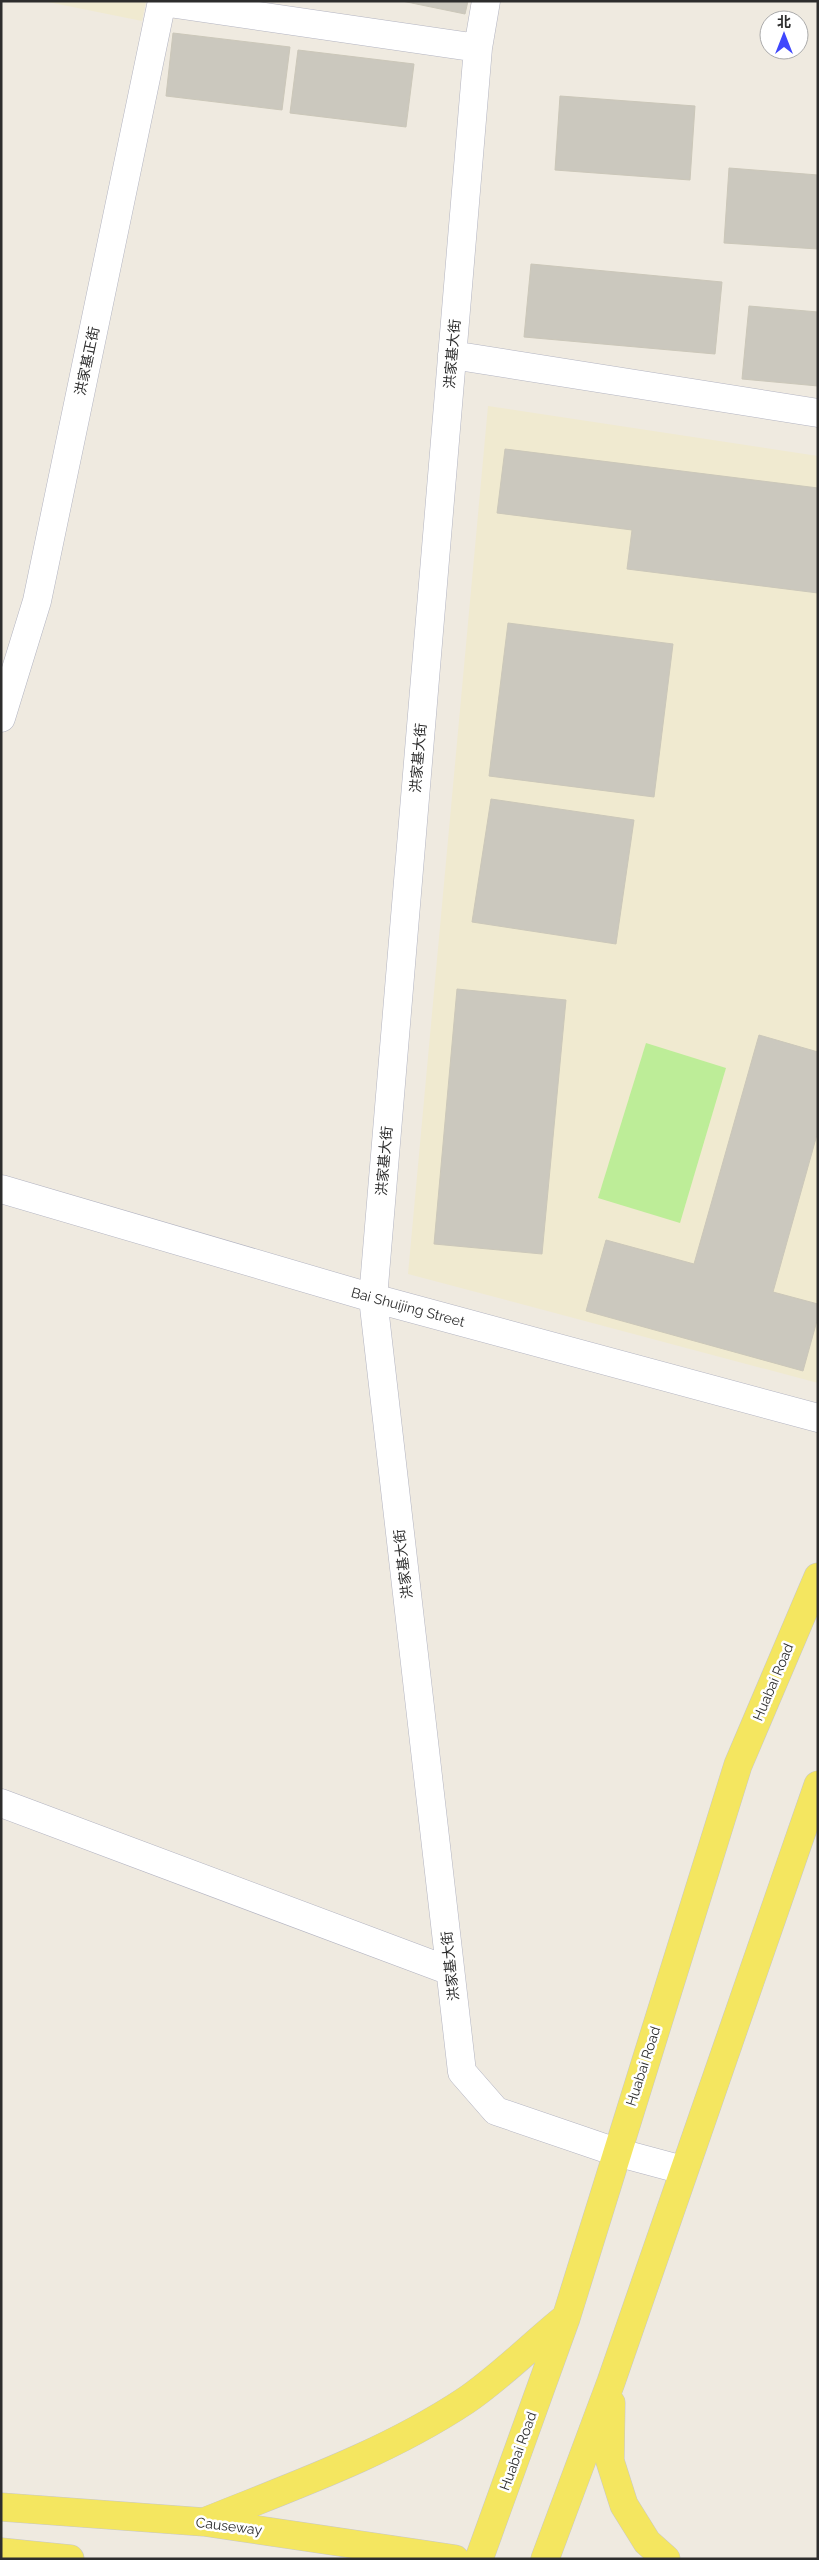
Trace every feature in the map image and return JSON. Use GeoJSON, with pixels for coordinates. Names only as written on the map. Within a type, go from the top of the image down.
{"type":"FeatureCollection","features":[{"type":"Feature","properties":{"kind":"main road","name":"Huabai Road"},"geometry":{"type":"LineString","coordinates":[[479,2559],[566,2318],[616,2152],[738,1765],[818,1576]]}},
{"type":"Feature","properties":{"kind":"main road"},"geometry":{"type":"LineString","coordinates":[[545,2559],[611,2382],[818,1785]]}},
{"type":"Feature","properties":{"kind":"main road"},"geometry":{"type":"LineString","coordinates":[[204,2522],[332,2470],[390,2444],[466,2400],[566,2318]]}},
{"type":"Feature","properties":{"kind":"main road"},"geometry":{"type":"LineString","coordinates":[[611,2382],[610,2461],[624,2505],[647,2542],[666,2559]]}},
{"type":"Feature","properties":{"kind":"main road","name":"Causeway"},"geometry":{"type":"LineString","coordinates":[[1,2507],[204,2522],[352,2551],[455,2559]]}},
{"type":"Feature","properties":{"kind":"main road"},"geometry":{"type":"LineString","coordinates":[[1,2552],[70,2559]]}},
{"type":"Feature","properties":{"kind":"street","name":"洪家基大街"},"geometry":{"type":"LineString","coordinates":[[486,1],[478,48],[373,1298],[462,2072],[496,2111],[616,2152],[683,2170]]}},
{"type":"Feature","properties":{"kind":"street"},"geometry":{"type":"LineString","coordinates":[[162,2],[478,48]]}},
{"type":"Feature","properties":{"kind":"street","name":"洪家基正街"},"geometry":{"type":"LineString","coordinates":[[1,718],[37,601],[162,2]]}},
{"type":"Feature","properties":{"kind":"street"},"geometry":{"type":"LineString","coordinates":[[452,355],[818,413]]}},
{"type":"Feature","properties":{"kind":"street","name":"Bai Shuijing Street"},"geometry":{"type":"LineString","coordinates":[[1,1190],[373,1298],[818,1418]]}},
{"type":"Feature","properties":{"kind":"street"},"geometry":{"type":"LineString","coordinates":[[1,1803],[450,1971]]}},
{"type":"Feature","properties":{"kind":"shaded area"},"geometry":{"type":"Polygon","coordinates":[[[43,1],[146,1],[142,21],[43,1]]]}},
{"type":"Feature","properties":{"kind":"shaded area"},"geometry":{"type":"Polygon","coordinates":[[[488,406],[818,456],[818,1383],[408,1274],[488,406]]]}},
{"type":"Feature","properties":{"kind":"green space"},"geometry":{"type":"Polygon","coordinates":[[[646,1043],[726,1068],[680,1223],[598,1198],[646,1043]]]}},
{"type":"Feature","properties":{"kind":"building"},"geometry":{"type":"Polygon","coordinates":[[[402,1],[468,1],[465,14],[402,1]]]}},
{"type":"Feature","properties":{"kind":"building"},"geometry":{"type":"Polygon","coordinates":[[[173,33],[290,47],[282,110],[166,96],[173,33]]]}},
{"type":"Feature","properties":{"kind":"building"},"geometry":{"type":"Polygon","coordinates":[[[298,50],[414,64],[406,127],[290,113],[298,50]]]}},
{"type":"Feature","properties":{"kind":"building"},"geometry":{"type":"Polygon","coordinates":[[[560,96],[695,106],[690,180],[555,170],[560,96]]]}},
{"type":"Feature","properties":{"kind":"building"},"geometry":{"type":"Polygon","coordinates":[[[729,168],[818,175],[818,249],[724,243],[729,168]]]}},
{"type":"Feature","properties":{"kind":"building"},"geometry":{"type":"Polygon","coordinates":[[[531,264],[722,282],[715,354],[524,337],[531,264]]]}},
{"type":"Feature","properties":{"kind":"building"},"geometry":{"type":"Polygon","coordinates":[[[749,306],[818,312],[818,386],[742,379],[749,306]]]}},
{"type":"Feature","properties":{"kind":"building"},"geometry":{"type":"Polygon","coordinates":[[[505,449],[818,488],[818,593],[627,569],[632,530],[497,513],[505,449]]]}},
{"type":"Feature","properties":{"kind":"building"},"geometry":{"type":"Polygon","coordinates":[[[508,623],[673,644],[654,797],[489,776],[508,623]]]}},
{"type":"Feature","properties":{"kind":"building"},"geometry":{"type":"Polygon","coordinates":[[[491,799],[634,820],[616,944],[472,922],[491,799]]]}},
{"type":"Feature","properties":{"kind":"building"},"geometry":{"type":"Polygon","coordinates":[[[457,989],[566,1000],[542,1254],[434,1244],[457,989]]]}},
{"type":"Feature","properties":{"kind":"building"},"geometry":{"type":"Polygon","coordinates":[[[759,1035],[818,1052],[818,1131],[773,1292],[818,1304],[818,1317],[803,1371],[586,1311],[606,1240],[694,1264],[759,1035]]]}}]}
